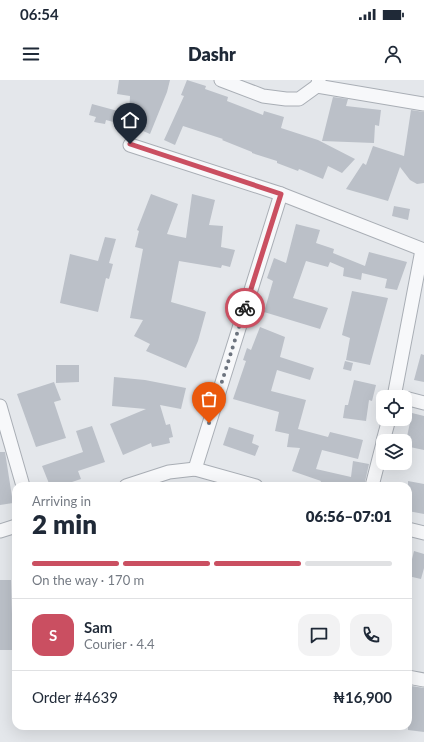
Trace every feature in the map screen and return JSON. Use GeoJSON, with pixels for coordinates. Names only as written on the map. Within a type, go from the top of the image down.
{"type":"FeatureCollection","features":[{"type":"Feature","properties":{"kind":"street"},"geometry":{"type":"LineString","coordinates":[[221,80],[263,96],[286,99],[299,99],[318,83],[424,104]]}},
{"type":"Feature","properties":{"kind":"street"},"geometry":{"type":"LineString","coordinates":[[130,144],[281,194],[423,250],[399,390]]}},
{"type":"Feature","properties":{"kind":"street"},"geometry":{"type":"LineString","coordinates":[[195,468],[281,194]]}},
{"type":"Feature","properties":{"kind":"street"},"geometry":{"type":"LineString","coordinates":[[412,400],[424,403]]}},
{"type":"Feature","properties":{"kind":"street"},"geometry":{"type":"LineString","coordinates":[[0,406],[22,482]]}},
{"type":"Feature","properties":{"kind":"street"},"geometry":{"type":"LineString","coordinates":[[138,482],[169,472],[195,468],[242,482]]}},
{"type":"Feature","properties":{"kind":"street"},"geometry":{"type":"LineString","coordinates":[[373,482],[376,470]]}},
{"type":"Feature","properties":{"kind":"street"},"geometry":{"type":"LineString","coordinates":[[0,531],[12,527]]}},
{"type":"Feature","properties":{"kind":"street"},"geometry":{"type":"LineString","coordinates":[[412,530],[424,533]]}},
{"type":"Feature","properties":{"kind":"street"},"geometry":{"type":"LineString","coordinates":[[412,678],[424,680]]}},
{"type":"Feature","properties":{"kind":"building"},"geometry":{"type":"Polygon","coordinates":[[[119,80],[170,80],[167,92],[150,134],[118,120],[117,123],[106,120],[105,124],[94,122],[96,117],[89,115],[92,104],[129,114],[130,96],[117,94],[119,80]]]}},
{"type":"Feature","properties":{"kind":"building"},"geometry":{"type":"Polygon","coordinates":[[[187,80],[206,86],[205,89],[228,97],[227,101],[263,115],[264,111],[284,117],[281,128],[318,140],[355,159],[342,173],[328,166],[323,179],[252,153],[222,140],[223,139],[183,126],[175,145],[164,140],[184,96],[181,95],[187,80]]]}},
{"type":"Feature","properties":{"kind":"building"},"geometry":{"type":"Polygon","coordinates":[[[333,97],[348,99],[346,106],[381,110],[379,126],[375,125],[374,143],[322,141],[333,97]]]}},
{"type":"Feature","properties":{"kind":"building"},"geometry":{"type":"Polygon","coordinates":[[[411,110],[424,112],[424,183],[417,184],[410,180],[400,167],[388,201],[346,189],[363,163],[366,165],[373,146],[404,156],[411,110]]]}},
{"type":"Feature","properties":{"kind":"building"},"geometry":{"type":"Polygon","coordinates":[[[151,194],[178,204],[167,234],[186,238],[192,194],[215,200],[209,225],[223,226],[221,247],[235,250],[230,267],[222,265],[221,268],[179,261],[171,302],[206,312],[198,341],[186,368],[146,351],[150,344],[134,336],[143,320],[130,318],[143,249],[135,247],[139,231],[137,230],[151,194]]]}},
{"type":"Feature","properties":{"kind":"building"},"geometry":{"type":"Polygon","coordinates":[[[394,206],[410,209],[408,220],[392,216],[394,206]]]}},
{"type":"Feature","properties":{"kind":"building"},"geometry":{"type":"Polygon","coordinates":[[[296,224],[320,230],[316,243],[334,249],[333,253],[365,266],[369,252],[407,262],[397,290],[385,288],[387,279],[362,273],[361,280],[343,276],[344,268],[330,262],[328,267],[306,261],[293,298],[328,308],[320,329],[264,312],[273,281],[267,278],[274,258],[286,263],[296,224]]]}},
{"type":"Feature","properties":{"kind":"building"},"geometry":{"type":"Polygon","coordinates":[[[105,237],[116,239],[109,263],[113,264],[109,279],[106,278],[98,312],[60,303],[70,254],[98,261],[105,237]]]}},
{"type":"Feature","properties":{"kind":"building"},"geometry":{"type":"Polygon","coordinates":[[[352,291],[388,298],[370,365],[346,360],[350,338],[342,335],[352,291]]]}},
{"type":"Feature","properties":{"kind":"building"},"geometry":{"type":"Polygon","coordinates":[[[260,327],[285,337],[280,357],[314,368],[310,380],[277,370],[271,391],[306,400],[298,429],[328,437],[330,432],[363,440],[358,459],[322,450],[316,469],[351,477],[353,461],[369,464],[365,482],[321,482],[292,471],[300,448],[287,447],[289,434],[275,431],[279,412],[233,399],[246,361],[243,360],[247,348],[251,350],[260,327]]]}},
{"type":"Feature","properties":{"kind":"building"},"geometry":{"type":"Polygon","coordinates":[[[421,354],[424,355],[424,382],[414,380],[421,354]]]}},
{"type":"Feature","properties":{"kind":"building"},"geometry":{"type":"Polygon","coordinates":[[[345,361],[353,363],[351,371],[343,369],[345,361]]]}},
{"type":"Feature","properties":{"kind":"building"},"geometry":{"type":"Polygon","coordinates":[[[56,365],[79,365],[79,382],[56,383],[56,365]]]}},
{"type":"Feature","properties":{"kind":"building"},"geometry":{"type":"Polygon","coordinates":[[[114,377],[145,380],[186,388],[181,409],[160,405],[166,425],[170,424],[173,437],[169,438],[170,443],[152,447],[151,443],[123,455],[110,424],[146,409],[112,406],[114,377]]]}},
{"type":"Feature","properties":{"kind":"building"},"geometry":{"type":"Polygon","coordinates":[[[354,380],[376,385],[372,401],[369,400],[366,421],[343,418],[345,405],[348,405],[354,380]]]}},
{"type":"Feature","properties":{"kind":"building"},"geometry":{"type":"Polygon","coordinates":[[[54,382],[61,400],[54,402],[66,438],[36,447],[17,394],[54,382]]]}},
{"type":"Feature","properties":{"kind":"building"},"geometry":{"type":"Polygon","coordinates":[[[412,413],[424,416],[424,450],[412,447],[412,434],[408,434],[409,426],[412,426],[412,413]]]}},
{"type":"Feature","properties":{"kind":"building"},"geometry":{"type":"Polygon","coordinates":[[[92,426],[105,462],[78,471],[81,479],[72,482],[48,482],[42,466],[83,452],[76,431],[92,426]]]}},
{"type":"Feature","properties":{"kind":"building"},"geometry":{"type":"Polygon","coordinates":[[[229,427],[254,435],[252,443],[259,446],[255,456],[223,445],[229,427]]]}},
{"type":"Feature","properties":{"kind":"building"},"geometry":{"type":"Polygon","coordinates":[[[0,452],[5,452],[12,503],[0,505],[0,452]]]}},
{"type":"Feature","properties":{"kind":"building"},"geometry":{"type":"Polygon","coordinates":[[[408,481],[424,484],[424,514],[412,512],[412,482],[408,481]]]}},
{"type":"Feature","properties":{"kind":"building"},"geometry":{"type":"Polygon","coordinates":[[[414,551],[424,554],[424,568],[421,579],[412,577],[412,559],[414,551]]]}},
{"type":"Feature","properties":{"kind":"building"},"geometry":{"type":"Polygon","coordinates":[[[0,580],[11,580],[12,650],[0,650],[0,580]]]}},
{"type":"Feature","properties":{"kind":"building"},"geometry":{"type":"Polygon","coordinates":[[[412,686],[424,688],[424,732],[408,730],[412,730],[412,686]]]}},
{"type":"Feature","properties":{"kind":"way so far"},"geometry":{"type":"LineString","coordinates":[[209,423],[245,308]]}},
{"type":"Feature","properties":{"kind":"route"},"geometry":{"type":"LineString","coordinates":[[130,144],[281,194],[245,308]]}}]}
